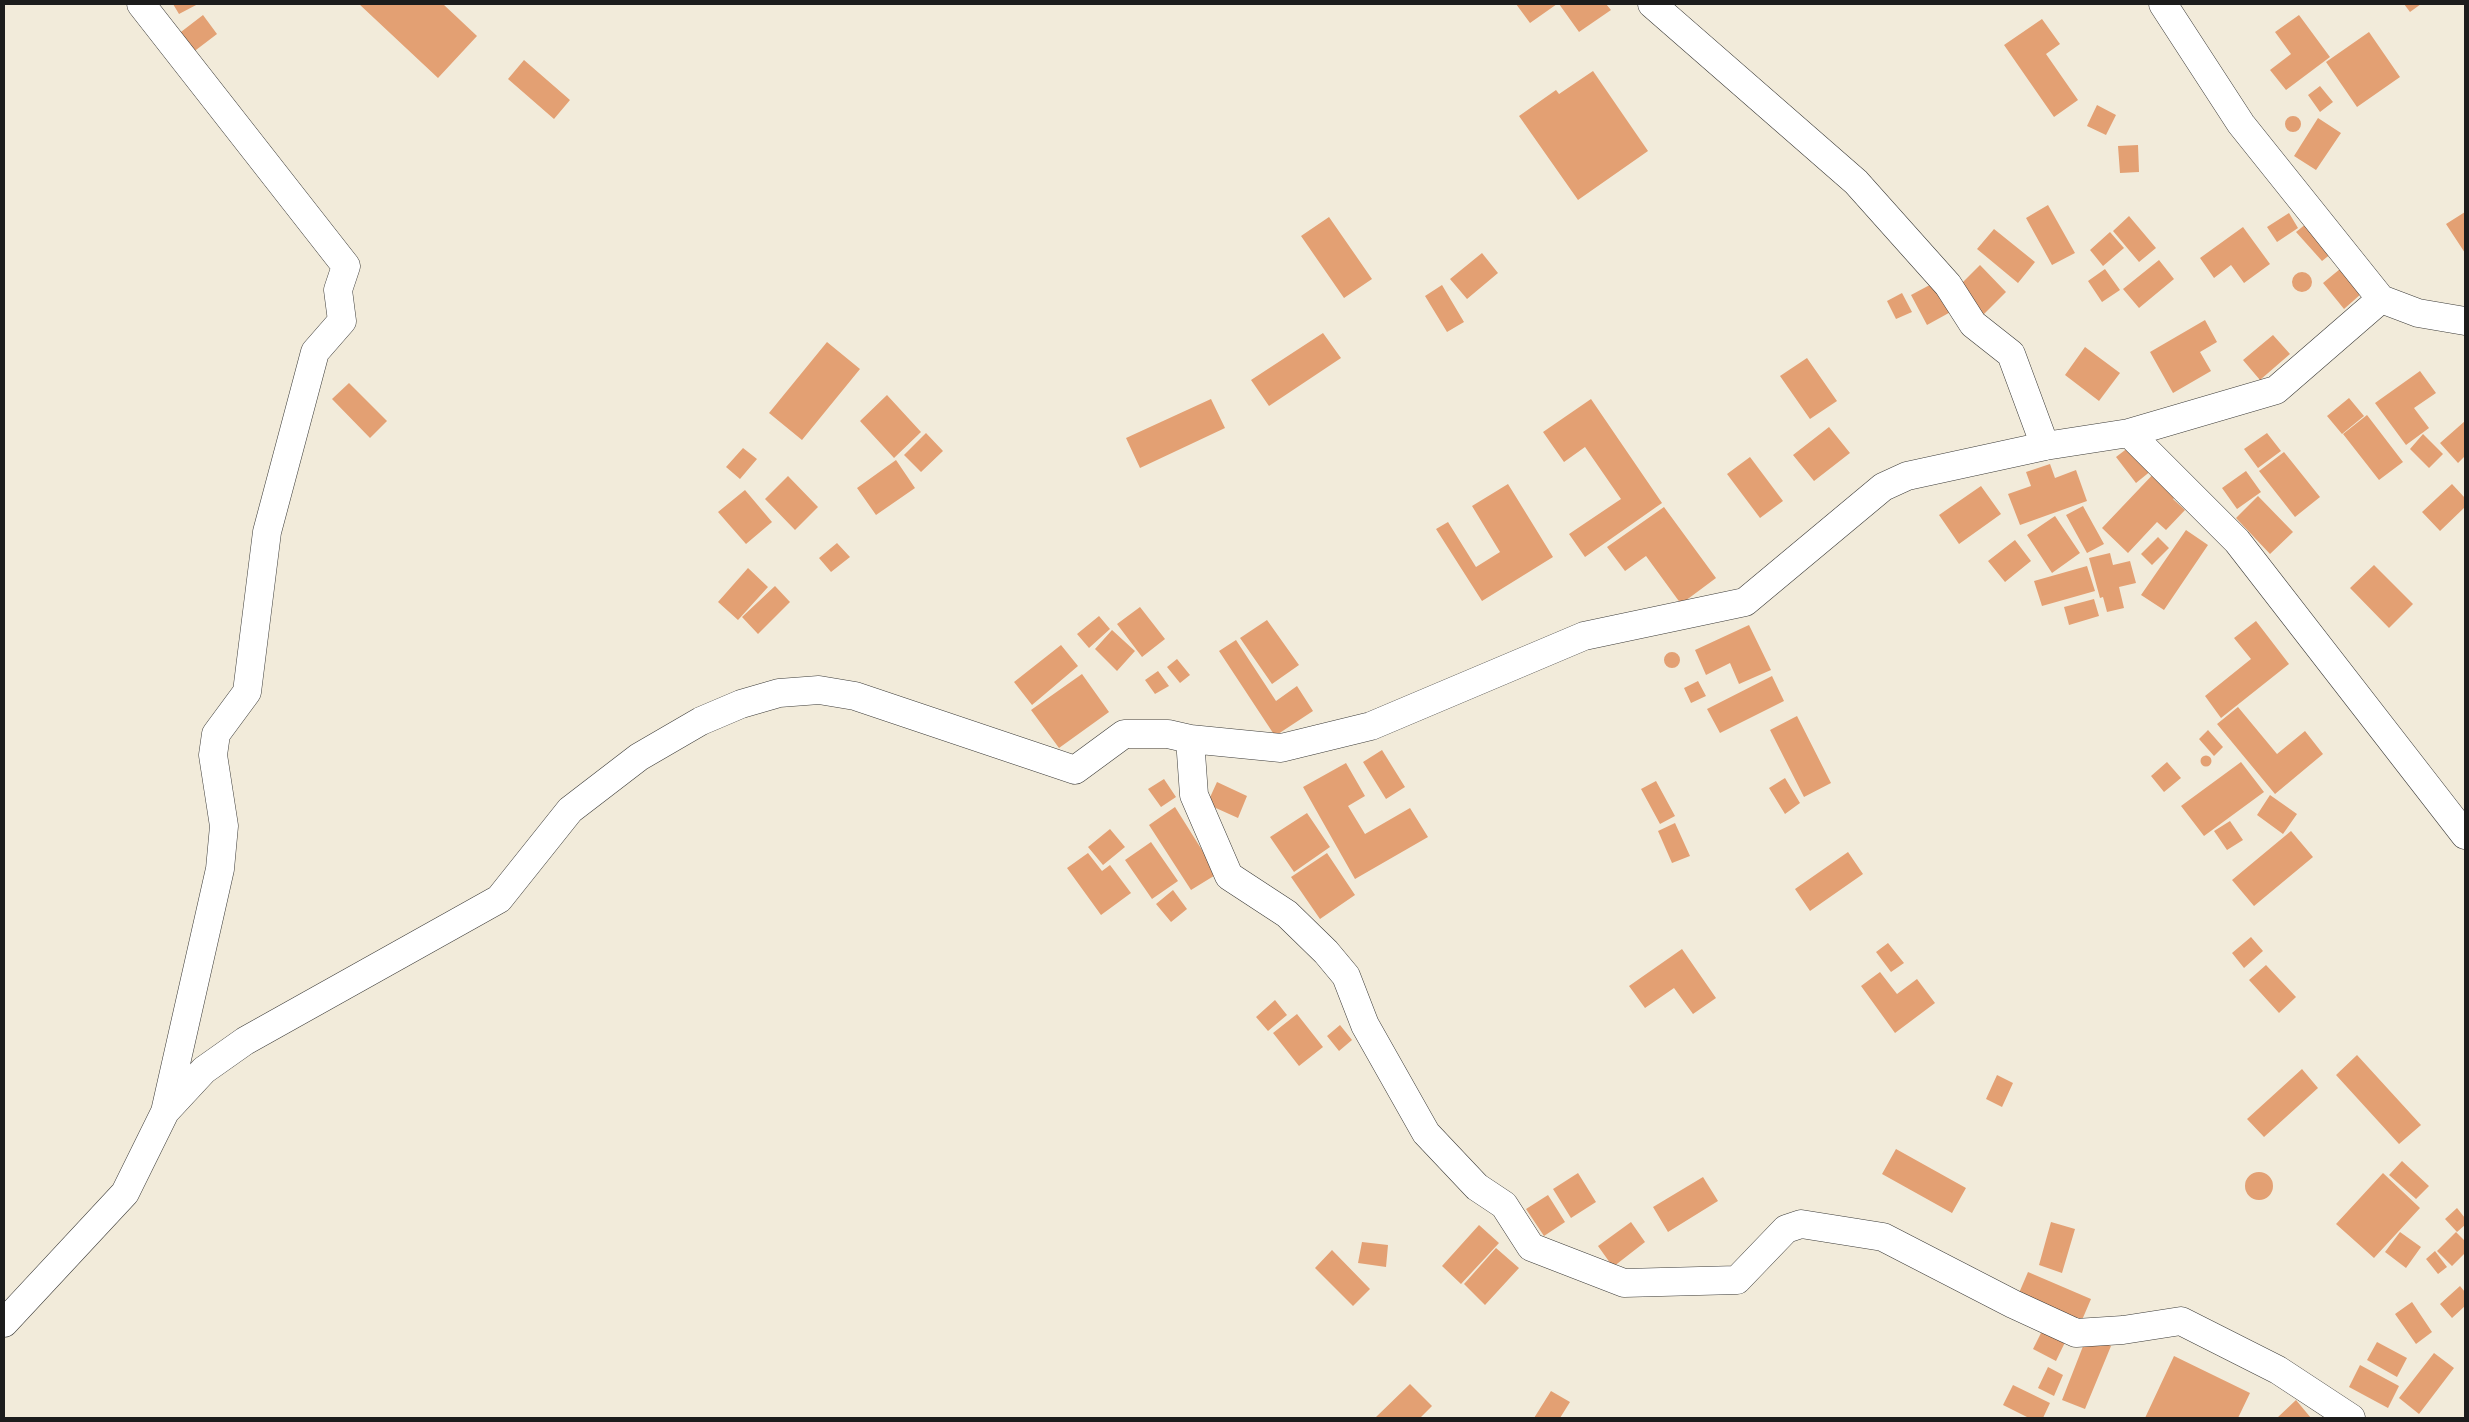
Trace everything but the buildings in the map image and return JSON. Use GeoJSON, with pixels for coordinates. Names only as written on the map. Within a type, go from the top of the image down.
{"type":"FeatureCollection","features":[{"type":"Feature","properties":{"kind":"street"},"geometry":{"type":"LineString","coordinates":[[4,1323],[125,1193],[165,1112],[220,869],[224,826],[213,755],[216,734],[247,692],[268,532],[314,352],[342,321],[338,290],[346,266],[141,4]]}},
{"type":"Feature","properties":{"kind":"street"},"geometry":{"type":"LineString","coordinates":[[1652,4],[1856,182],[1948,285],[1973,324],[2011,354],[2045,446]]}},
{"type":"Feature","properties":{"kind":"street"},"geometry":{"type":"LineString","coordinates":[[2163,4],[2241,124],[2381,299],[2418,314],[2465,321]]}},
{"type":"Feature","properties":{"kind":"street"},"geometry":{"type":"LineString","coordinates":[[165,1112],[204,1070],[245,1041],[499,899],[570,810],[640,757],[701,722],[741,704],[779,693],[819,690],[856,696],[1075,770],[1124,734],[1168,734],[1190,739],[1280,748],[1371,726],[1584,636],[1745,602],[1883,487],[1907,476],[2045,446],[2129,433],[2276,390],[2381,299]]}},
{"type":"Feature","properties":{"kind":"street"},"geometry":{"type":"LineString","coordinates":[[2129,433],[2237,541],[2465,835]]}},
{"type":"Feature","properties":{"kind":"street"},"geometry":{"type":"LineString","coordinates":[[1190,739],[1194,795],[1229,876],[1287,914],[1326,952],[1346,976],[1365,1025],[1426,1133],[1477,1188],[1504,1205],[1531,1247],[1624,1283],[1736,1280],[1786,1230],[1801,1224],[1883,1237],[2013,1304],[2076,1333],[2123,1330],[2181,1321],[2278,1370],[2351,1418]]}}]}
